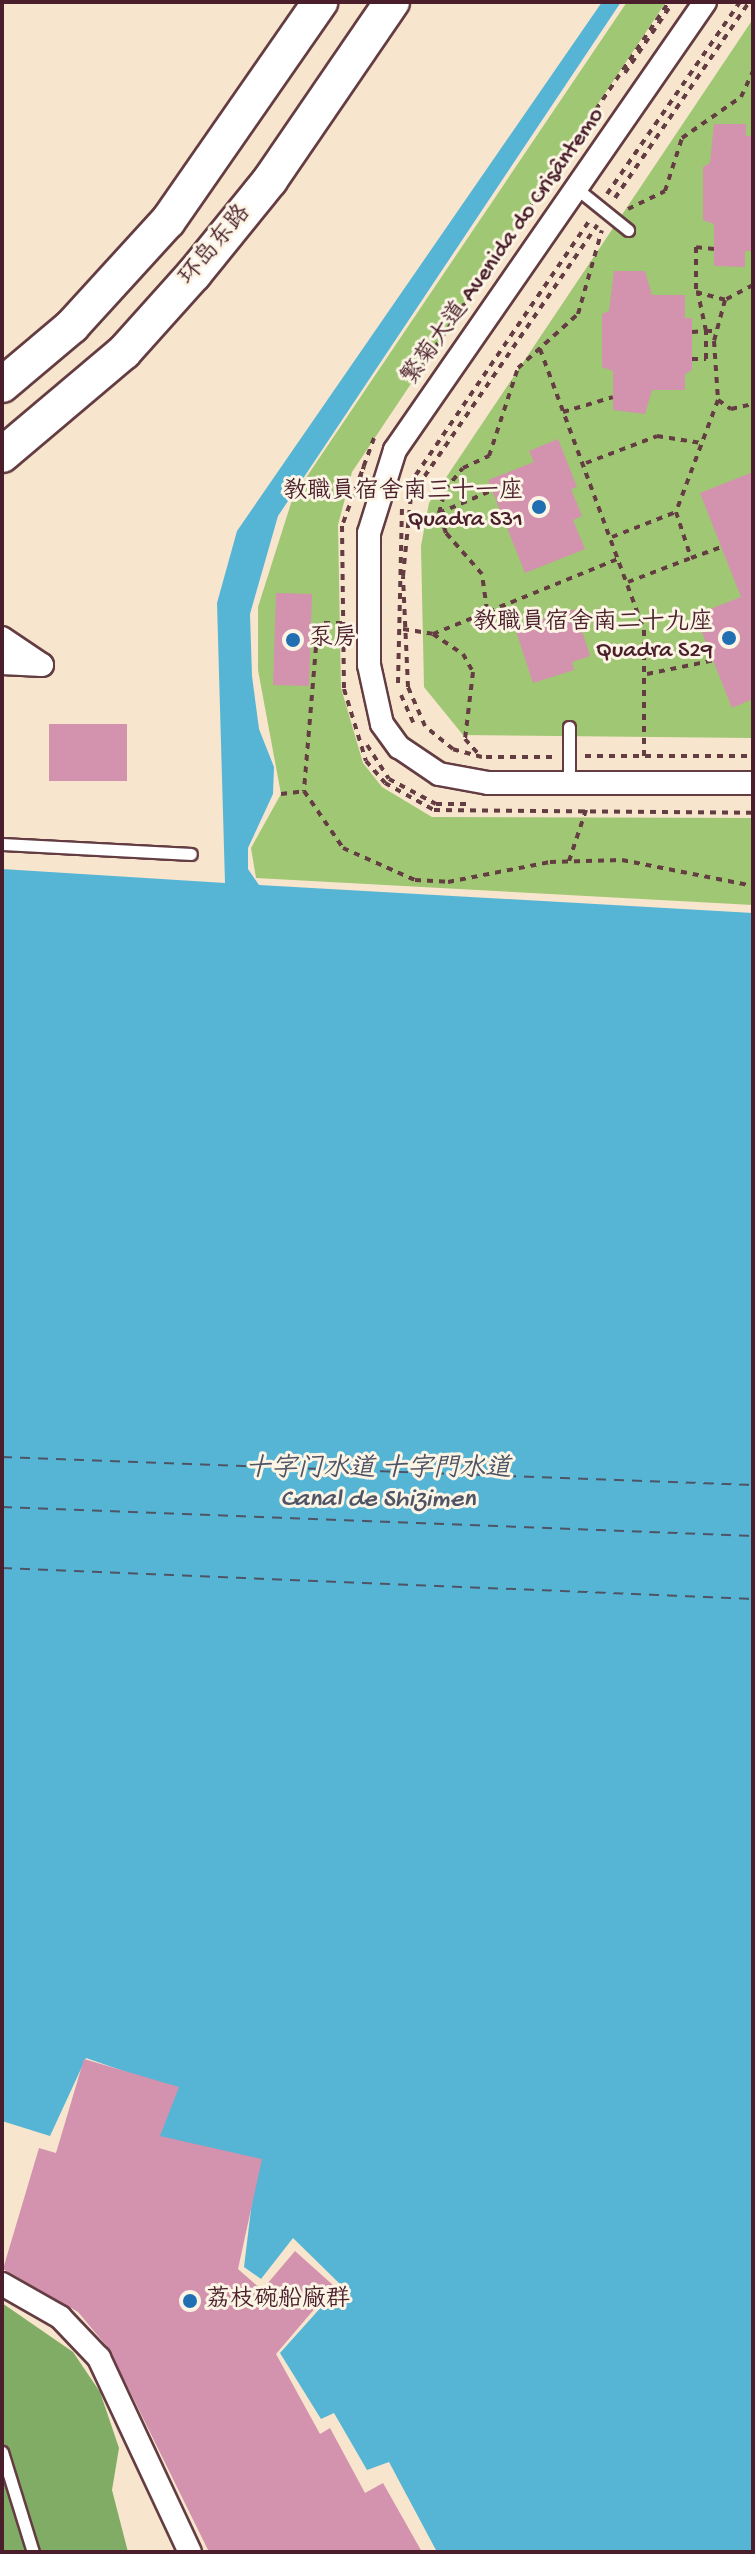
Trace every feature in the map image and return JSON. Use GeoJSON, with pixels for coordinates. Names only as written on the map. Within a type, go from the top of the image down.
{"type":"FeatureCollection","features":[{"type":"Feature","properties":{"kind":"main road"},"geometry":{"type":"LineString","coordinates":[[2,385],[72,326],[168,221],[320,2]]}},
{"type":"Feature","properties":{"kind":"main road","name":"环岛东路"},"geometry":{"type":"LineString","coordinates":[[2,455],[124,352],[194,274],[270,180],[392,2]]}},
{"type":"Feature","properties":{"kind":"street","name":"繁菊大道 Avenida do Crisântemo"},"geometry":{"type":"LineString","coordinates":[[705,2],[403,437],[382,478],[352,623],[382,724],[417,762],[462,781],[576,779],[753,783]]}},
{"type":"Feature","properties":{"kind":"street"},"geometry":{"type":"LineString","coordinates":[[2,638],[42,665],[2,663]]}},
{"type":"Feature","properties":{"kind":"street"},"geometry":{"type":"LineString","coordinates":[[2,2284],[60,2317],[99,2358],[190,2552]]}},
{"type":"Feature","properties":{"kind":"lane"},"geometry":{"type":"LineString","coordinates":[[576,188],[628,230]]}},
{"type":"Feature","properties":{"kind":"lane"},"geometry":{"type":"LineString","coordinates":[[569,727],[576,779]]}},
{"type":"Feature","properties":{"kind":"lane"},"geometry":{"type":"LineString","coordinates":[[2,844],[191,854]]}},
{"type":"Feature","properties":{"kind":"lane"},"geometry":{"type":"LineString","coordinates":[[2,2452],[33,2552]]}},
{"type":"Feature","properties":{"kind":"path"},"geometry":{"type":"LineString","coordinates":[[413,384],[671,2]]}},
{"type":"Feature","properties":{"kind":"path"},"geometry":{"type":"LineString","coordinates":[[740,2],[411,496],[402,629],[408,687],[425,726],[453,749],[576,779],[644,756],[753,756]]}},
{"type":"Feature","properties":{"kind":"path"},"geometry":{"type":"LineString","coordinates":[[749,2],[404,493],[394,629],[399,692],[419,735],[449,759],[753,806]]}},
{"type":"Feature","properties":{"kind":"path"},"geometry":{"type":"LineString","coordinates":[[602,210],[641,206],[665,191],[682,138],[741,97],[753,71]]}},
{"type":"Feature","properties":{"kind":"path"},"geometry":{"type":"LineString","coordinates":[[487,610],[482,574],[446,533],[439,513],[463,468],[489,456],[502,426],[504,392],[540,349],[578,314],[602,210]]}},
{"type":"Feature","properties":{"kind":"path"},"geometry":{"type":"LineString","coordinates":[[692,359],[706,359],[706,308],[696,292],[696,247],[714,249]]}},
{"type":"Feature","properties":{"kind":"path"},"geometry":{"type":"LineString","coordinates":[[696,292],[725,300],[753,285]]}},
{"type":"Feature","properties":{"kind":"path"},"geometry":{"type":"LineString","coordinates":[[691,558],[676,512],[718,400],[715,331],[725,300]]}},
{"type":"Feature","properties":{"kind":"path"},"geometry":{"type":"LineString","coordinates":[[692,332],[715,331]]}},
{"type":"Feature","properties":{"kind":"path"},"geometry":{"type":"LineString","coordinates":[[540,349],[586,463],[644,630],[647,674],[644,766]]}},
{"type":"Feature","properties":{"kind":"path"},"geometry":{"type":"LineString","coordinates":[[563,412],[613,397]]}},
{"type":"Feature","properties":{"kind":"path"},"geometry":{"type":"LineString","coordinates":[[718,400],[731,409],[753,404]]}},
{"type":"Feature","properties":{"kind":"path"},"geometry":{"type":"LineString","coordinates":[[378,436],[342,526],[352,623],[349,688],[372,761],[389,779],[436,804],[644,766],[753,766]]}},
{"type":"Feature","properties":{"kind":"path"},"geometry":{"type":"LineString","coordinates":[[586,463],[657,436],[701,443]]}},
{"type":"Feature","properties":{"kind":"path"},"geometry":{"type":"LineString","coordinates":[[439,513],[493,490]]}},
{"type":"Feature","properties":{"kind":"path"},"geometry":{"type":"LineString","coordinates":[[612,537],[676,512]]}},
{"type":"Feature","properties":{"kind":"path"},"geometry":{"type":"LineString","coordinates":[[628,582],[721,547]]}},
{"type":"Feature","properties":{"kind":"path"},"geometry":{"type":"LineString","coordinates":[[433,634],[620,558]]}},
{"type":"Feature","properties":{"kind":"path"},"geometry":{"type":"LineString","coordinates":[[352,623],[318,623],[304,791],[343,848],[415,880],[488,878],[569,861],[659,864],[753,886]]}},
{"type":"Feature","properties":{"kind":"path"},"geometry":{"type":"LineString","coordinates":[[352,623],[344,689],[366,761],[385,783],[434,810],[753,813]]}},
{"type":"Feature","properties":{"kind":"path"},"geometry":{"type":"LineString","coordinates":[[394,629],[433,634],[463,654],[473,672],[465,739],[482,757]]}},
{"type":"Feature","properties":{"kind":"path"},"geometry":{"type":"LineString","coordinates":[[647,674],[715,660]]}},
{"type":"Feature","properties":{"kind":"path"},"geometry":{"type":"LineString","coordinates":[[569,861],[586,813],[576,779]]}},
{"type":"Feature","properties":{"kind":"path"},"geometry":{"type":"LineString","coordinates":[[281,794],[304,791]]}},
{"type":"Feature","properties":{"kind":"green space"},"geometry":{"type":"Polygon","coordinates":[[[627,2],[666,2],[352,472],[338,525],[341,688],[363,763],[382,787],[432,817],[753,818],[753,905],[256,878],[251,848],[281,794],[258,670],[258,607],[293,497],[627,2]]]}},
{"type":"Feature","properties":{"kind":"green space"},"geometry":{"type":"Polygon","coordinates":[[[753,19],[753,738],[463,735],[424,687],[421,546],[429,503],[753,19]]]}},
{"type":"Feature","properties":{"kind":"green space"},"geometry":{"type":"Polygon","coordinates":[[[2,2303],[73,2352],[100,2392],[119,2448],[112,2490],[128,2552],[2,2552],[2,2303]]]}},
{"type":"Feature","properties":{"kind":"water","name":"十字门水道 十字門水道 Canal de Shizimen"},"geometry":{"type":"Polygon","coordinates":[[[602,2],[621,2],[278,516],[250,614],[252,676],[259,729],[274,767],[273,794],[248,848],[248,869],[259,885],[753,913],[753,2552],[437,2552],[389,2462],[367,2470],[334,2413],[321,2419],[280,2353],[341,2285],[293,2238],[261,2279],[244,2267],[257,2160],[136,2206],[173,2088],[86,2058],[50,2136],[2,2121],[2,869],[225,883],[217,603],[237,531],[602,2]]]}},
{"type":"Feature","properties":{"kind":"building"},"geometry":{"type":"Polygon","coordinates":[[[714,124],[746,124],[746,136],[753,136],[753,251],[745,251],[745,267],[714,266],[714,224],[703,220],[703,167],[710,163],[714,124]]]}},
{"type":"Feature","properties":{"kind":"building"},"geometry":{"type":"Polygon","coordinates":[[[614,271],[645,271],[652,295],[685,295],[685,318],[692,318],[692,370],[685,374],[685,390],[652,390],[645,414],[613,410],[613,371],[602,367],[602,314],[609,311],[614,271]]]}},
{"type":"Feature","properties":{"kind":"building","name":"教職員宿舍南三十一座 Quadra S31"},"geometry":{"type":"Polygon","coordinates":[[[558,439],[577,487],[571,489],[582,516],[573,520],[585,549],[525,573],[488,480],[534,462],[529,451],[558,439]]]}},
{"type":"Feature","properties":{"kind":"building"},"geometry":{"type":"Polygon","coordinates":[[[753,472],[753,699],[732,708],[695,615],[741,597],[700,493],[753,472]]]}},
{"type":"Feature","properties":{"kind":"building","name":"泵房"},"geometry":{"type":"Polygon","coordinates":[[[276,593],[312,594],[309,686],[273,685],[276,593]]]}},
{"type":"Feature","properties":{"kind":"building"},"geometry":{"type":"Polygon","coordinates":[[[575,609],[590,656],[572,662],[574,670],[533,683],[515,628],[575,609]]]}},
{"type":"Feature","properties":{"kind":"building"},"geometry":{"type":"Polygon","coordinates":[[[49,724],[127,724],[127,781],[49,781],[49,724]]]}},
{"type":"Feature","properties":{"kind":"building","name":"荔枝碗船廠群"},"geometry":{"type":"Polygon","coordinates":[[[84,2059],[179,2087],[160,2136],[262,2159],[238,2269],[262,2290],[295,2251],[334,2286],[276,2354],[320,2434],[330,2428],[365,2493],[383,2483],[422,2552],[209,2552],[109,2349],[78,2312],[3,2269],[39,2148],[56,2153],[84,2059]]]}},
{"type":"Feature","properties":{"kind":"ferry route"},"geometry":{"type":"LineString","coordinates":[[2,1457],[753,1485]]}},
{"type":"Feature","properties":{"kind":"ferry route"},"geometry":{"type":"LineString","coordinates":[[2,1507],[753,1536]]}},
{"type":"Feature","properties":{"kind":"ferry route"},"geometry":{"type":"LineString","coordinates":[[2,1568],[753,1599]]}},
{"type":"Feature","properties":{"kind":"place","name":"教職員宿舍南三十一座 Quadra S31"},"geometry":{"type":"Point","coordinates":[539,507]}},
{"type":"Feature","properties":{"kind":"place","name":"教職員宿舍南二十九座 Quadra S29"},"geometry":{"type":"Point","coordinates":[729,638]}},
{"type":"Feature","properties":{"kind":"place","name":"泵房"},"geometry":{"type":"Point","coordinates":[293,640]}},
{"type":"Feature","properties":{"kind":"place","name":"荔枝碗船廠群"},"geometry":{"type":"Point","coordinates":[190,2301]}}]}
